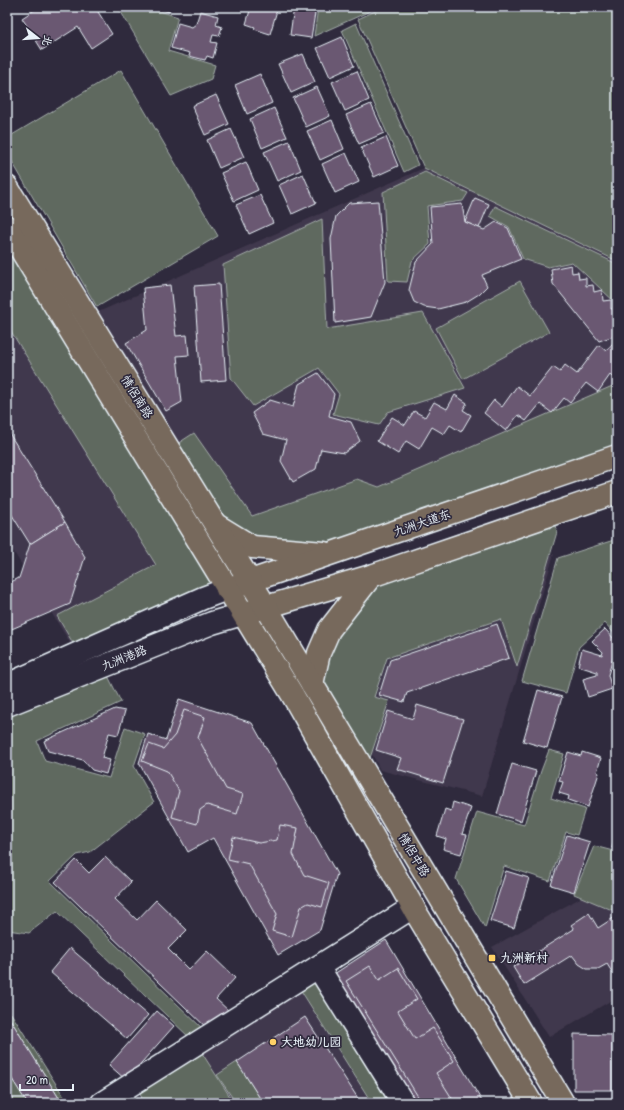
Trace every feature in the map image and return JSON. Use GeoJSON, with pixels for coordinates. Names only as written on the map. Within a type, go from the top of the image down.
{"type":"FeatureCollection","features":[{"type":"Feature","properties":{"kind":"main road","name":"情侣南路"},"geometry":{"type":"LineString","coordinates":[[7,187],[266,607]]}},
{"type":"Feature","properties":{"kind":"main road","name":"情侣南路"},"geometry":{"type":"LineString","coordinates":[[7,227],[242,614]]}},
{"type":"Feature","properties":{"kind":"main road","name":"九洲大道东"},"geometry":{"type":"LineString","coordinates":[[227,589],[617,456]]}},
{"type":"Feature","properties":{"kind":"main road"},"geometry":{"type":"LineString","coordinates":[[531,1103],[413,907],[292,694],[242,614],[371,576],[617,492]]}},
{"type":"Feature","properties":{"kind":"main road"},"geometry":{"type":"LineString","coordinates":[[452,512],[466,543]]}},
{"type":"Feature","properties":{"kind":"main road"},"geometry":{"type":"LineString","coordinates":[[216,525],[252,547],[333,554]]}},
{"type":"Feature","properties":{"kind":"main road"},"geometry":{"type":"LineString","coordinates":[[312,684],[319,653],[329,630],[371,576]]}},
{"type":"Feature","properties":{"kind":"main road","name":"情侣中路"},"geometry":{"type":"LineString","coordinates":[[266,607],[562,1103]]}},
{"type":"Feature","properties":{"kind":"street","name":"九洲港路"},"geometry":{"type":"LineString","coordinates":[[7,685],[203,598],[227,589]]}},
{"type":"Feature","properties":{"kind":"street","name":"九洲港路"},"geometry":{"type":"LineString","coordinates":[[7,705],[212,623],[242,614]]}},
{"type":"Feature","properties":{"kind":"street"},"geometry":{"type":"LineString","coordinates":[[102,1103],[413,907]]}},
{"type":"Feature","properties":{"kind":"street"},"geometry":{"type":"LineString","coordinates":[[318,967],[403,1103]]}},
{"type":"Feature","properties":{"kind":"shaded area"},"geometry":{"type":"Polygon","coordinates":[[[118,7],[147,7],[178,17],[168,51],[215,65],[211,79],[171,96],[118,7]]]}},
{"type":"Feature","properties":{"kind":"shaded area"},"geometry":{"type":"Polygon","coordinates":[[[318,7],[379,7],[314,36],[318,7]]]}},
{"type":"Feature","properties":{"kind":"shaded area"},"geometry":{"type":"Polygon","coordinates":[[[384,7],[617,7],[617,261],[424,168],[358,19],[384,7]]]}},
{"type":"Feature","properties":{"kind":"shaded area"},"geometry":{"type":"Polygon","coordinates":[[[356,23],[418,165],[404,172],[342,30],[356,23]]]}},
{"type":"Feature","properties":{"kind":"shaded area"},"geometry":{"type":"Polygon","coordinates":[[[121,70],[218,236],[97,307],[7,153],[7,138],[121,70]]]}},
{"type":"Feature","properties":{"kind":"shaded area"},"geometry":{"type":"Polygon","coordinates":[[[424,168],[617,261],[617,455],[216,525],[87,317],[424,168]]]}},
{"type":"Feature","properties":{"kind":"shaded area"},"geometry":{"type":"Polygon","coordinates":[[[425,172],[468,193],[463,201],[427,206],[430,244],[412,261],[407,282],[388,281],[383,192],[425,172]]]}},
{"type":"Feature","properties":{"kind":"shaded area"},"geometry":{"type":"Polygon","coordinates":[[[495,206],[617,264],[617,304],[572,262],[548,267],[523,259],[509,227],[490,216],[495,206]]]}},
{"type":"Feature","properties":{"kind":"shaded area"},"geometry":{"type":"Polygon","coordinates":[[[322,219],[327,329],[423,313],[465,388],[388,412],[379,425],[333,414],[339,394],[319,368],[253,406],[231,378],[223,265],[322,219]]]}},
{"type":"Feature","properties":{"kind":"shaded area"},"geometry":{"type":"Polygon","coordinates":[[[7,227],[227,589],[77,654],[7,541],[7,227]]]}},
{"type":"Feature","properties":{"kind":"shaded area"},"geometry":{"type":"Polygon","coordinates":[[[7,237],[222,588],[77,650],[57,616],[156,565],[7,325],[7,237]]]}},
{"type":"Feature","properties":{"kind":"shaded area"},"geometry":{"type":"Polygon","coordinates":[[[520,281],[549,332],[463,379],[436,328],[520,281]]]}},
{"type":"Feature","properties":{"kind":"shaded area"},"geometry":{"type":"Polygon","coordinates":[[[617,384],[617,452],[332,550],[252,543],[218,520],[174,446],[194,433],[252,516],[357,479],[379,487],[617,384]]]}},
{"type":"Feature","properties":{"kind":"shaded area"},"geometry":{"type":"Polygon","coordinates":[[[553,519],[557,532],[517,667],[501,619],[387,658],[374,697],[389,701],[367,767],[317,684],[322,658],[376,580],[553,519]]]}},
{"type":"Feature","properties":{"kind":"shaded area"},"geometry":{"type":"Polygon","coordinates":[[[617,539],[617,637],[605,623],[579,647],[566,693],[522,681],[558,558],[617,539]]]}},
{"type":"Feature","properties":{"kind":"shaded area"},"geometry":{"type":"Polygon","coordinates":[[[554,554],[482,796],[380,770],[346,701],[396,610],[554,554]]]}},
{"type":"Feature","properties":{"kind":"shaded area"},"geometry":{"type":"Polygon","coordinates":[[[105,670],[121,702],[37,741],[45,761],[109,778],[125,727],[145,734],[134,766],[154,802],[90,852],[77,855],[50,881],[204,1030],[191,1039],[57,911],[29,933],[7,930],[7,710],[105,670]]]}},
{"type":"Feature","properties":{"kind":"shaded area"},"geometry":{"type":"Polygon","coordinates":[[[549,750],[564,754],[551,798],[585,809],[577,835],[566,832],[550,881],[504,866],[485,928],[456,879],[477,812],[524,825],[549,750]]]}},
{"type":"Feature","properties":{"kind":"shaded area"},"geometry":{"type":"Polygon","coordinates":[[[594,846],[617,852],[617,912],[574,894],[594,846]]]}},
{"type":"Feature","properties":{"kind":"shaded area"},"geometry":{"type":"Polygon","coordinates":[[[609,882],[617,898],[617,997],[549,1037],[492,947],[609,882]]]}},
{"type":"Feature","properties":{"kind":"shaded area"},"geometry":{"type":"Polygon","coordinates":[[[326,962],[415,1103],[367,1103],[370,1100],[300,989],[200,1050],[234,1103],[143,1103],[137,1081],[326,962]]]}},
{"type":"Feature","properties":{"kind":"shaded area","name":"大地幼儿园"},"geometry":{"type":"Polygon","coordinates":[[[300,989],[370,1101],[367,1103],[234,1103],[200,1050],[300,989]]]}},
{"type":"Feature","properties":{"kind":"shaded area"},"geometry":{"type":"Polygon","coordinates":[[[7,1007],[68,1103],[62,1103],[7,1014],[7,1007]]]}},
{"type":"Feature","properties":{"kind":"shaded area"},"geometry":{"type":"Polygon","coordinates":[[[237,1062],[263,1103],[236,1103],[217,1075],[237,1062]]]}},
{"type":"Feature","properties":{"kind":"shaded area"},"geometry":{"type":"Polygon","coordinates":[[[7,1071],[27,1103],[7,1103],[7,1071]]]}},
{"type":"Feature","properties":{"kind":"building"},"geometry":{"type":"Polygon","coordinates":[[[39,7],[95,7],[112,34],[91,48],[78,27],[42,50],[22,18],[39,7]]]}},
{"type":"Feature","properties":{"kind":"building"},"geometry":{"type":"Polygon","coordinates":[[[152,7],[171,7],[169,12],[152,7]]]}},
{"type":"Feature","properties":{"kind":"building"},"geometry":{"type":"Polygon","coordinates":[[[251,7],[278,7],[270,34],[254,29],[255,27],[246,24],[251,7]]]}},
{"type":"Feature","properties":{"kind":"building"},"geometry":{"type":"Polygon","coordinates":[[[294,7],[316,7],[311,38],[290,35],[294,7]]]}},
{"type":"Feature","properties":{"kind":"building"},"geometry":{"type":"Polygon","coordinates":[[[200,11],[218,16],[216,25],[222,27],[219,36],[213,35],[211,42],[217,43],[213,58],[207,56],[205,60],[189,56],[190,53],[171,48],[178,23],[192,27],[196,24],[200,11]]]}},
{"type":"Feature","properties":{"kind":"building"},"geometry":{"type":"Polygon","coordinates":[[[342,37],[354,66],[330,77],[317,48],[342,37]]]}},
{"type":"Feature","properties":{"kind":"building"},"geometry":{"type":"Polygon","coordinates":[[[303,54],[315,82],[291,93],[278,64],[303,54]]]}},
{"type":"Feature","properties":{"kind":"building"},"geometry":{"type":"Polygon","coordinates":[[[357,71],[369,100],[345,111],[332,82],[357,71]]]}},
{"type":"Feature","properties":{"kind":"building"},"geometry":{"type":"Polygon","coordinates":[[[260,74],[272,103],[247,114],[235,85],[260,74]]]}},
{"type":"Feature","properties":{"kind":"building"},"geometry":{"type":"Polygon","coordinates":[[[317,87],[330,116],[306,127],[293,98],[317,87]]]}},
{"type":"Feature","properties":{"kind":"building"},"geometry":{"type":"Polygon","coordinates":[[[216,95],[229,124],[205,135],[192,106],[216,95]]]}},
{"type":"Feature","properties":{"kind":"building"},"geometry":{"type":"Polygon","coordinates":[[[371,104],[384,133],[359,144],[346,115],[371,104]]]}},
{"type":"Feature","properties":{"kind":"building"},"geometry":{"type":"Polygon","coordinates":[[[274,108],[287,137],[262,148],[250,119],[274,108]]]}},
{"type":"Feature","properties":{"kind":"building"},"geometry":{"type":"Polygon","coordinates":[[[332,120],[344,149],[320,160],[307,131],[332,120]]]}},
{"type":"Feature","properties":{"kind":"building"},"geometry":{"type":"Polygon","coordinates":[[[231,129],[244,157],[219,168],[207,140],[231,129]]]}},
{"type":"Feature","properties":{"kind":"building"},"geometry":{"type":"Polygon","coordinates":[[[386,137],[398,166],[374,177],[361,148],[386,137]]]}},
{"type":"Feature","properties":{"kind":"building"},"geometry":{"type":"Polygon","coordinates":[[[289,141],[301,170],[277,181],[264,152],[289,141]]]}},
{"type":"Feature","properties":{"kind":"building"},"geometry":{"type":"Polygon","coordinates":[[[346,153],[359,182],[335,193],[322,164],[346,153]]]}},
{"type":"Feature","properties":{"kind":"building"},"geometry":{"type":"Polygon","coordinates":[[[246,162],[258,190],[234,201],[221,173],[246,162]]]}},
{"type":"Feature","properties":{"kind":"building"},"geometry":{"type":"Polygon","coordinates":[[[303,174],[316,203],[292,214],[279,185],[303,174]]]}},
{"type":"Feature","properties":{"kind":"building"},"geometry":{"type":"Polygon","coordinates":[[[260,195],[273,223],[249,234],[236,205],[260,195]]]}},
{"type":"Feature","properties":{"kind":"building"},"geometry":{"type":"Polygon","coordinates":[[[475,198],[489,204],[479,228],[465,222],[475,198]]]}},
{"type":"Feature","properties":{"kind":"building"},"geometry":{"type":"Polygon","coordinates":[[[378,201],[385,282],[371,317],[335,323],[331,239],[336,216],[349,203],[378,201]]]}},
{"type":"Feature","properties":{"kind":"building"},"geometry":{"type":"Polygon","coordinates":[[[462,204],[465,222],[484,230],[496,222],[508,228],[521,259],[482,275],[487,286],[479,294],[466,302],[438,309],[424,307],[414,302],[409,290],[416,262],[433,244],[430,207],[462,204]]]}},
{"type":"Feature","properties":{"kind":"building"},"geometry":{"type":"Polygon","coordinates":[[[571,265],[572,273],[578,272],[579,279],[586,278],[586,286],[593,285],[594,292],[602,290],[603,301],[611,300],[611,309],[617,308],[617,335],[599,341],[553,284],[551,269],[571,265]]]}},
{"type":"Feature","properties":{"kind":"building"},"geometry":{"type":"Polygon","coordinates":[[[219,284],[226,380],[201,382],[194,286],[219,284]]]}},
{"type":"Feature","properties":{"kind":"building"},"geometry":{"type":"Polygon","coordinates":[[[170,285],[176,336],[187,335],[189,355],[177,356],[182,402],[166,411],[126,343],[147,330],[143,288],[170,285]]]}},
{"type":"Feature","properties":{"kind":"building"},"geometry":{"type":"Polygon","coordinates":[[[613,343],[617,346],[617,381],[610,375],[598,392],[586,383],[570,403],[564,398],[552,413],[540,404],[526,421],[518,415],[506,431],[484,413],[494,400],[502,407],[517,386],[530,396],[553,367],[560,372],[565,365],[577,374],[599,345],[606,351],[613,343]]]}},
{"type":"Feature","properties":{"kind":"building"},"geometry":{"type":"Polygon","coordinates":[[[318,373],[334,394],[329,416],[351,422],[360,441],[344,453],[321,449],[316,469],[293,482],[281,461],[286,440],[263,434],[252,413],[270,400],[293,407],[299,384],[318,373]]]}},
{"type":"Feature","properties":{"kind":"building"},"geometry":{"type":"Polygon","coordinates":[[[455,395],[467,403],[463,410],[471,415],[461,432],[450,425],[444,434],[432,427],[419,449],[406,441],[398,454],[377,441],[392,417],[405,425],[414,411],[425,417],[434,402],[447,409],[455,395]]]}},
{"type":"Feature","properties":{"kind":"building"},"geometry":{"type":"Polygon","coordinates":[[[7,430],[65,522],[30,544],[7,507],[7,430]]]}},
{"type":"Feature","properties":{"kind":"building"},"geometry":{"type":"Polygon","coordinates":[[[65,522],[85,557],[70,604],[7,631],[7,584],[19,578],[30,544],[65,522]]]}},
{"type":"Feature","properties":{"kind":"building"},"geometry":{"type":"Polygon","coordinates":[[[497,624],[509,658],[407,693],[404,702],[379,695],[390,660],[497,624]]]}},
{"type":"Feature","properties":{"kind":"building"},"geometry":{"type":"Polygon","coordinates":[[[605,629],[617,642],[617,654],[613,658],[608,675],[612,689],[588,697],[583,679],[597,675],[597,672],[578,666],[582,649],[602,655],[603,652],[592,641],[605,629]]]}},
{"type":"Feature","properties":{"kind":"building"},"geometry":{"type":"Polygon","coordinates":[[[538,690],[562,697],[547,748],[523,741],[538,690]]]}},
{"type":"Feature","properties":{"kind":"building"},"geometry":{"type":"Polygon","coordinates":[[[179,699],[252,723],[337,874],[320,930],[278,955],[213,838],[188,852],[139,763],[148,734],[166,740],[179,699]]]}},
{"type":"Feature","properties":{"kind":"building"},"geometry":{"type":"Polygon","coordinates":[[[417,705],[463,719],[443,783],[397,769],[401,758],[376,750],[388,711],[413,719],[417,705]]]}},
{"type":"Feature","properties":{"kind":"building"},"geometry":{"type":"Polygon","coordinates":[[[115,709],[125,711],[118,735],[109,733],[102,758],[110,760],[106,774],[92,770],[83,760],[48,751],[44,741],[115,709]]]}},
{"type":"Feature","properties":{"kind":"building"},"geometry":{"type":"Polygon","coordinates":[[[184,710],[205,717],[198,738],[226,789],[243,794],[237,814],[207,805],[200,810],[197,824],[172,817],[179,791],[167,771],[142,761],[149,744],[163,749],[175,735],[184,710]]]}},
{"type":"Feature","properties":{"kind":"building"},"geometry":{"type":"Polygon","coordinates":[[[568,752],[581,756],[582,752],[601,758],[597,772],[599,773],[588,807],[568,800],[569,796],[559,793],[563,782],[559,781],[568,752]]]}},
{"type":"Feature","properties":{"kind":"building"},"geometry":{"type":"Polygon","coordinates":[[[512,764],[536,771],[521,821],[497,814],[512,764]]]}},
{"type":"Feature","properties":{"kind":"building"},"geometry":{"type":"Polygon","coordinates":[[[453,802],[471,808],[462,834],[467,835],[461,854],[443,849],[446,839],[437,836],[445,809],[451,811],[453,802]]]}},
{"type":"Feature","properties":{"kind":"building"},"geometry":{"type":"Polygon","coordinates":[[[280,825],[298,828],[293,854],[304,875],[329,883],[322,907],[308,903],[301,907],[292,937],[272,931],[277,914],[249,864],[228,859],[233,837],[259,843],[277,840],[280,825]]]}},
{"type":"Feature","properties":{"kind":"building"},"geometry":{"type":"Polygon","coordinates":[[[617,831],[617,849],[612,848],[617,831]]]}},
{"type":"Feature","properties":{"kind":"building"},"geometry":{"type":"Polygon","coordinates":[[[567,835],[590,842],[574,892],[551,885],[567,835]]]}},
{"type":"Feature","properties":{"kind":"building"},"geometry":{"type":"Polygon","coordinates":[[[105,857],[131,882],[115,899],[137,920],[156,900],[187,930],[168,949],[189,970],[207,951],[235,978],[216,999],[230,1012],[211,1032],[55,882],[76,860],[89,873],[105,857]]]}},
{"type":"Feature","properties":{"kind":"building"},"geometry":{"type":"Polygon","coordinates":[[[506,871],[529,878],[514,928],[490,921],[506,871]]]}},
{"type":"Feature","properties":{"kind":"building"},"geometry":{"type":"Polygon","coordinates":[[[589,913],[598,928],[615,917],[617,920],[617,980],[607,964],[598,969],[587,969],[579,964],[572,955],[524,985],[513,967],[574,929],[571,925],[589,913]]]}},
{"type":"Feature","properties":{"kind":"building"},"geometry":{"type":"Polygon","coordinates":[[[386,940],[483,1103],[415,1103],[334,974],[386,940]]]}},
{"type":"Feature","properties":{"kind":"building"},"geometry":{"type":"Polygon","coordinates":[[[70,948],[148,1015],[127,1039],[50,972],[70,948]]]}},
{"type":"Feature","properties":{"kind":"building"},"geometry":{"type":"Polygon","coordinates":[[[370,966],[379,980],[398,968],[417,999],[398,1011],[415,1039],[433,1028],[454,1061],[436,1073],[455,1103],[422,1103],[346,981],[370,966]]]}},
{"type":"Feature","properties":{"kind":"building"},"geometry":{"type":"Polygon","coordinates":[[[157,1011],[174,1026],[126,1080],[109,1065],[157,1011]]]}},
{"type":"Feature","properties":{"kind":"building"},"geometry":{"type":"Polygon","coordinates":[[[7,1014],[62,1103],[27,1103],[7,1071],[7,1014]]]}},
{"type":"Feature","properties":{"kind":"building"},"geometry":{"type":"Polygon","coordinates":[[[305,1017],[361,1103],[263,1103],[237,1062],[305,1017]]]}},
{"type":"Feature","properties":{"kind":"building"},"geometry":{"type":"Polygon","coordinates":[[[574,1034],[612,1035],[612,1090],[574,1090],[574,1034]]]}},
{"type":"Feature","properties":{"kind":"place","name":"九洲新村"},"geometry":{"type":"Point","coordinates":[492,958]}},
{"type":"Feature","properties":{"kind":"place","name":"大地幼儿园"},"geometry":{"type":"Point","coordinates":[273,1042]}}]}
